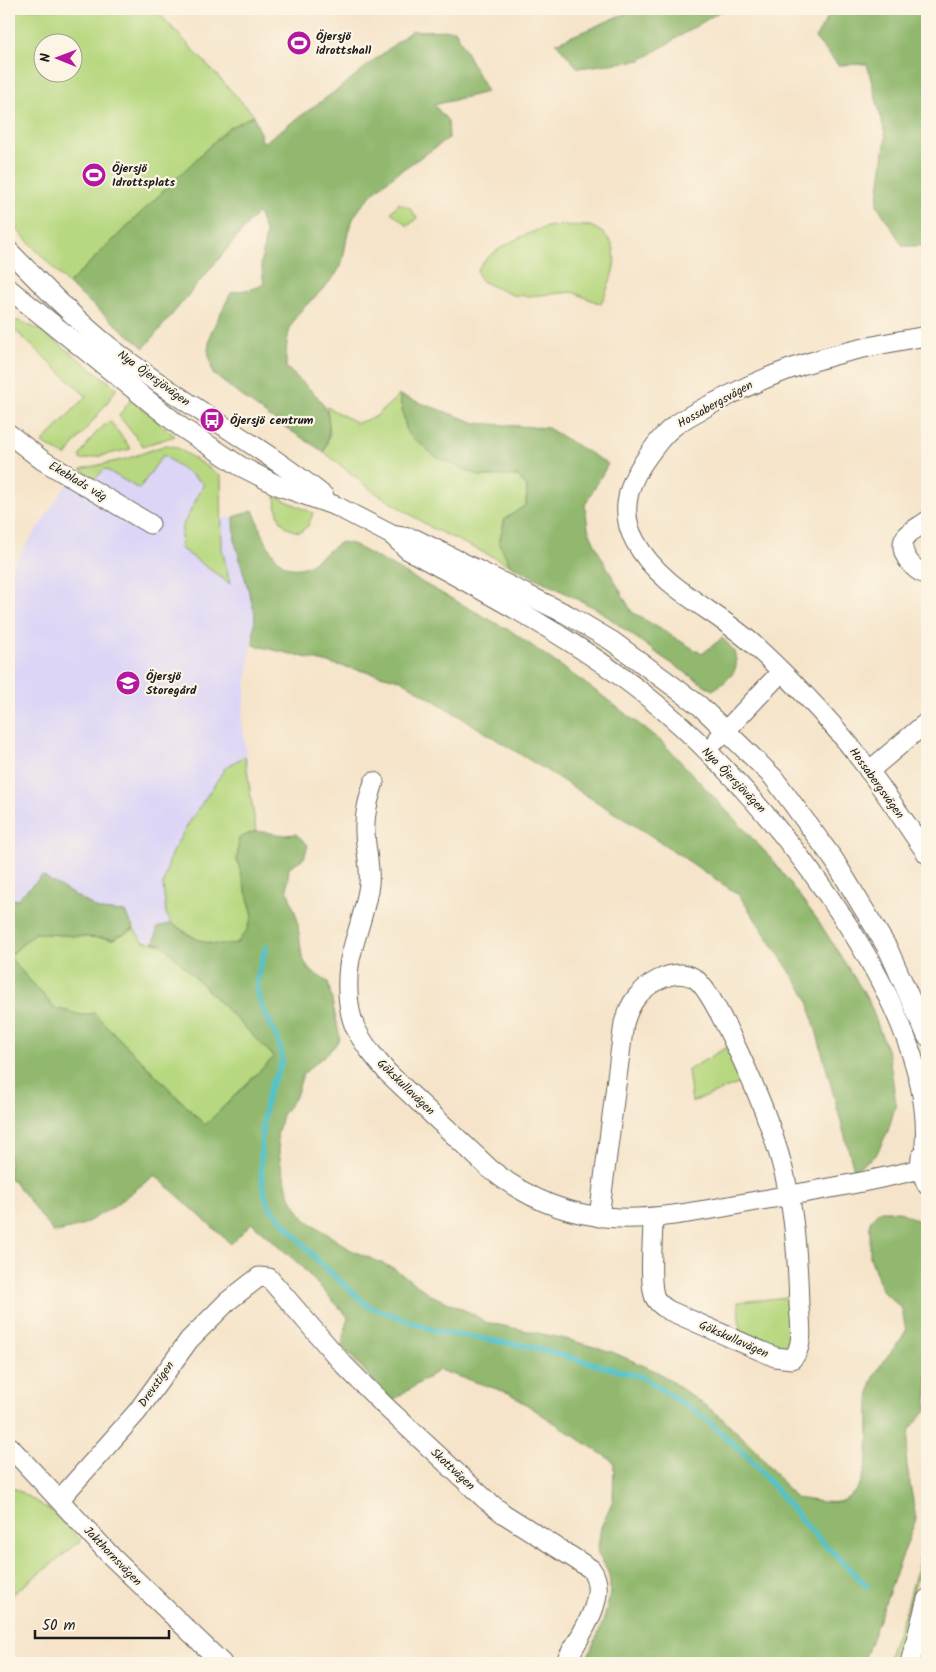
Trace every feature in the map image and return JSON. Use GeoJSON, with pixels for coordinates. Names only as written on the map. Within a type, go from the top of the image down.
{"type":"FeatureCollection","features":[{"type":"Feature","properties":{"kind":"street","name":"Nya Öjersjövägen"},"geometry":{"type":"LineString","coordinates":[[9,251],[110,347],[212,420],[285,465],[336,506]]}},
{"type":"Feature","properties":{"kind":"street"},"geometry":{"type":"LineString","coordinates":[[10,291],[29,272]]}},
{"type":"Feature","properties":{"kind":"street","name":"Nya Öjersjövägen"},"geometry":{"type":"LineString","coordinates":[[10,291],[181,427],[245,468],[277,484],[336,506],[392,535],[408,550],[532,618],[644,694],[706,750],[753,798],[799,852],[845,918],[890,998],[911,1050],[923,1090],[927,1128],[926,1144],[922,1152],[924,1177]]}},
{"type":"Feature","properties":{"kind":"street","name":"Hossabergsvägen"},"geometry":{"type":"LineString","coordinates":[[927,336],[852,350],[761,378],[698,411],[672,428],[650,453],[632,480],[627,494],[627,517],[633,539],[642,553],[664,576],[753,644],[781,672],[847,743],[927,854]]}},
{"type":"Feature","properties":{"kind":"street","name":"Ekeblads väg"},"geometry":{"type":"LineString","coordinates":[[9,434],[57,470],[150,524]]}},
{"type":"Feature","properties":{"kind":"street"},"geometry":{"type":"LineString","coordinates":[[927,521],[907,536],[904,540],[903,548],[915,569],[920,573],[927,574]]}},
{"type":"Feature","properties":{"kind":"street","name":"Nya Öjersjövägen"},"geometry":{"type":"LineString","coordinates":[[392,535],[414,539],[568,615],[604,636],[654,670],[700,706],[773,777],[834,860],[888,949],[927,1036]]}},
{"type":"Feature","properties":{"kind":"street"},"geometry":{"type":"LineString","coordinates":[[706,750],[781,672]]}},
{"type":"Feature","properties":{"kind":"street"},"geometry":{"type":"LineString","coordinates":[[869,771],[927,722]]}},
{"type":"Feature","properties":{"kind":"street","name":"Gökskullavägen"},"geometry":{"type":"LineString","coordinates":[[374,782],[366,811],[365,829],[369,881],[364,914],[352,953],[349,972],[349,995],[354,1025],[374,1056],[388,1073],[502,1179],[533,1199],[554,1207],[599,1217],[653,1219],[789,1195],[924,1177]]}},
{"type":"Feature","properties":{"kind":"street","name":"Gökskullavägen"},"geometry":{"type":"LineString","coordinates":[[599,1217],[624,1023],[634,998],[648,986],[666,975],[680,973],[696,979],[719,1014],[745,1064],[771,1132],[789,1195],[798,1277],[800,1338],[798,1350],[792,1359],[776,1357],[732,1336],[668,1310],[659,1303],[654,1295],[653,1219]]}},
{"type":"Feature","properties":{"kind":"street","name":"Drevstigen"},"geometry":{"type":"LineString","coordinates":[[60,1499],[137,1412],[189,1340],[228,1301],[259,1276]]}},
{"type":"Feature","properties":{"kind":"street","name":"Skottvägen"},"geometry":{"type":"LineString","coordinates":[[259,1276],[269,1278],[280,1288],[344,1365],[386,1407],[485,1499],[504,1514],[591,1569],[598,1582],[596,1604],[565,1663]]}},
{"type":"Feature","properties":{"kind":"street","name":"Jakthornsvägen"},"geometry":{"type":"LineString","coordinates":[[9,1446],[112,1556],[222,1663]]}},
{"type":"Feature","properties":{"kind":"street"},"geometry":{"type":"LineString","coordinates":[[910,1663],[927,1599]]}},
{"type":"Feature","properties":{"kind":"shaded area","name":"Öjersjö Storegård"},"geometry":{"type":"Polygon","coordinates":[[[173,450],[204,468],[221,519],[234,517],[235,542],[255,614],[242,720],[256,831],[239,838],[237,860],[253,915],[200,941],[171,923],[153,942],[143,941],[125,912],[100,910],[42,876],[15,900],[9,897],[9,571],[65,487],[89,471],[173,450]]]}},
{"type":"Feature","properties":{"kind":"green space","name":"Öjersjö Idrottsplats"},"geometry":{"type":"Polygon","coordinates":[[[9,9],[155,9],[254,115],[227,129],[68,284],[9,221],[9,9]]]}},
{"type":"Feature","properties":{"kind":"green space"},"geometry":{"type":"Polygon","coordinates":[[[636,9],[724,9],[641,60],[578,68],[556,43],[636,9]]]}},
{"type":"Feature","properties":{"kind":"green space"},"geometry":{"type":"Polygon","coordinates":[[[833,9],[927,9],[927,246],[903,246],[877,205],[886,137],[867,64],[838,65],[815,38],[833,9]]]}},
{"type":"Feature","properties":{"kind":"green space"},"geometry":{"type":"Polygon","coordinates":[[[455,30],[487,92],[434,105],[448,121],[449,138],[383,184],[362,206],[350,225],[340,268],[325,287],[299,313],[289,333],[286,367],[316,395],[327,412],[329,423],[324,452],[268,416],[213,374],[208,350],[211,332],[231,293],[256,288],[264,284],[261,263],[266,234],[258,212],[144,348],[68,284],[227,129],[254,115],[263,143],[337,90],[411,31],[455,30]]]}},
{"type":"Feature","properties":{"kind":"green space"},"geometry":{"type":"Polygon","coordinates":[[[399,203],[410,208],[417,218],[408,226],[391,212],[399,203]]]}},
{"type":"Feature","properties":{"kind":"green space"},"geometry":{"type":"Polygon","coordinates":[[[552,226],[590,226],[602,233],[610,241],[614,250],[613,271],[601,304],[572,292],[528,296],[512,295],[481,281],[477,271],[482,264],[498,250],[518,238],[552,226]]]}},
{"type":"Feature","properties":{"kind":"green space"},"geometry":{"type":"Polygon","coordinates":[[[20,321],[42,331],[117,388],[66,456],[42,443],[86,396],[16,331],[9,339],[9,322],[20,321]]]}},
{"type":"Feature","properties":{"kind":"green space"},"geometry":{"type":"Polygon","coordinates":[[[399,395],[407,433],[480,476],[518,476],[527,487],[526,505],[505,519],[499,542],[510,565],[432,528],[373,491],[324,452],[330,433],[327,407],[357,423],[375,417],[399,395]]]}},
{"type":"Feature","properties":{"kind":"green space"},"geometry":{"type":"Polygon","coordinates":[[[399,395],[476,423],[548,428],[608,464],[585,505],[588,528],[599,553],[632,612],[702,654],[722,638],[730,646],[736,660],[736,667],[728,679],[712,690],[662,657],[597,609],[510,565],[499,543],[505,519],[526,505],[527,487],[518,476],[480,476],[436,457],[407,433],[399,395]]]}},
{"type":"Feature","properties":{"kind":"green space"},"geometry":{"type":"Polygon","coordinates":[[[131,399],[175,436],[143,446],[119,416],[131,399]]]}},
{"type":"Feature","properties":{"kind":"green space"},"geometry":{"type":"Polygon","coordinates":[[[110,421],[131,449],[81,460],[80,456],[89,441],[110,421]]]}},
{"type":"Feature","properties":{"kind":"green space"},"geometry":{"type":"Polygon","coordinates":[[[166,445],[176,447],[221,476],[222,548],[230,584],[180,548],[182,527],[204,484],[163,455],[139,489],[105,469],[95,479],[81,469],[126,459],[166,445]]]}},
{"type":"Feature","properties":{"kind":"green space"},"geometry":{"type":"Polygon","coordinates":[[[275,496],[313,513],[308,526],[300,532],[283,524],[278,515],[275,496]]]}},
{"type":"Feature","properties":{"kind":"green space"},"geometry":{"type":"Polygon","coordinates":[[[253,510],[267,543],[280,562],[289,567],[300,568],[312,563],[341,542],[352,544],[514,633],[600,694],[662,742],[770,857],[817,919],[868,999],[889,1055],[896,1103],[888,1131],[876,1155],[854,1170],[807,997],[739,895],[653,837],[401,680],[253,645],[255,614],[235,542],[234,517],[253,510]]]}},
{"type":"Feature","properties":{"kind":"green space"},"geometry":{"type":"Polygon","coordinates":[[[245,756],[256,831],[239,839],[237,860],[253,915],[247,930],[237,943],[219,946],[200,941],[171,923],[166,913],[163,885],[171,854],[187,826],[226,767],[245,756]]]}},
{"type":"Feature","properties":{"kind":"green space"},"geometry":{"type":"Polygon","coordinates":[[[256,831],[285,835],[296,834],[308,845],[304,858],[289,867],[287,889],[297,918],[302,957],[309,970],[328,982],[340,1038],[333,1048],[303,1074],[296,1096],[282,1115],[277,1136],[281,1166],[290,1197],[305,1219],[351,1250],[393,1268],[431,1295],[473,1314],[485,1322],[566,1339],[612,1352],[658,1372],[720,1416],[755,1449],[795,1498],[837,1502],[851,1496],[860,1484],[868,1451],[871,1385],[877,1370],[906,1331],[902,1309],[882,1290],[870,1257],[870,1221],[879,1211],[898,1211],[921,1222],[927,1332],[927,1409],[910,1429],[906,1460],[916,1519],[863,1663],[584,1663],[602,1626],[610,1594],[608,1572],[597,1553],[601,1527],[613,1500],[614,1462],[509,1393],[439,1370],[392,1401],[342,1346],[348,1317],[299,1264],[252,1223],[231,1244],[155,1175],[111,1208],[81,1226],[54,1233],[13,1180],[9,1179],[9,957],[55,1008],[82,1015],[94,1013],[205,1125],[274,1057],[163,945],[153,942],[156,937],[157,928],[171,923],[202,941],[217,944],[237,943],[247,930],[253,915],[237,860],[239,838],[256,831]]]}},
{"type":"Feature","properties":{"kind":"green space"},"geometry":{"type":"Polygon","coordinates":[[[42,876],[100,910],[125,912],[134,929],[113,939],[35,933],[9,956],[9,897],[16,900],[42,876]]]}},
{"type":"Feature","properties":{"kind":"green space"},"geometry":{"type":"Polygon","coordinates":[[[134,929],[143,941],[163,945],[274,1057],[205,1125],[94,1013],[82,1015],[55,1008],[9,957],[35,933],[113,939],[134,929]]]}},
{"type":"Feature","properties":{"kind":"green space"},"geometry":{"type":"Polygon","coordinates":[[[727,1047],[743,1082],[692,1102],[688,1070],[727,1047]]]}},
{"type":"Feature","properties":{"kind":"green space"},"geometry":{"type":"Polygon","coordinates":[[[789,1297],[792,1323],[789,1339],[785,1345],[778,1347],[768,1346],[740,1332],[738,1302],[789,1297]]]}},
{"type":"Feature","properties":{"kind":"green space"},"geometry":{"type":"Polygon","coordinates":[[[9,1487],[14,1488],[53,1512],[81,1541],[9,1597],[9,1487]]]}},
{"type":"Feature","properties":{"kind":"green space"},"geometry":{"type":"Polygon","coordinates":[[[927,1530],[927,1541],[894,1663],[886,1663],[907,1607],[927,1530]]]}},
{"type":"Feature","properties":{"kind":"waterway"},"geometry":{"type":"LineString","coordinates":[[266,947],[257,988],[262,1007],[278,1041],[282,1059],[270,1086],[266,1103],[261,1149],[262,1180],[269,1206],[321,1264],[368,1306],[436,1331],[532,1347],[642,1377],[705,1418],[752,1461],[810,1530],[867,1586]]}},
{"type":"Feature","properties":{"kind":"place","name":"Öjersjö idrottshall"},"geometry":{"type":"Point","coordinates":[299,43]}},
{"type":"Feature","properties":{"kind":"place","name":"Öjersjö Idrottsplats"},"geometry":{"type":"Point","coordinates":[94,175]}},
{"type":"Feature","properties":{"kind":"place","name":"Öjersjö centrum"},"geometry":{"type":"Point","coordinates":[212,420]}},
{"type":"Feature","properties":{"kind":"place","name":"Öjersjö Storegård"},"geometry":{"type":"Point","coordinates":[128,683]}}]}
